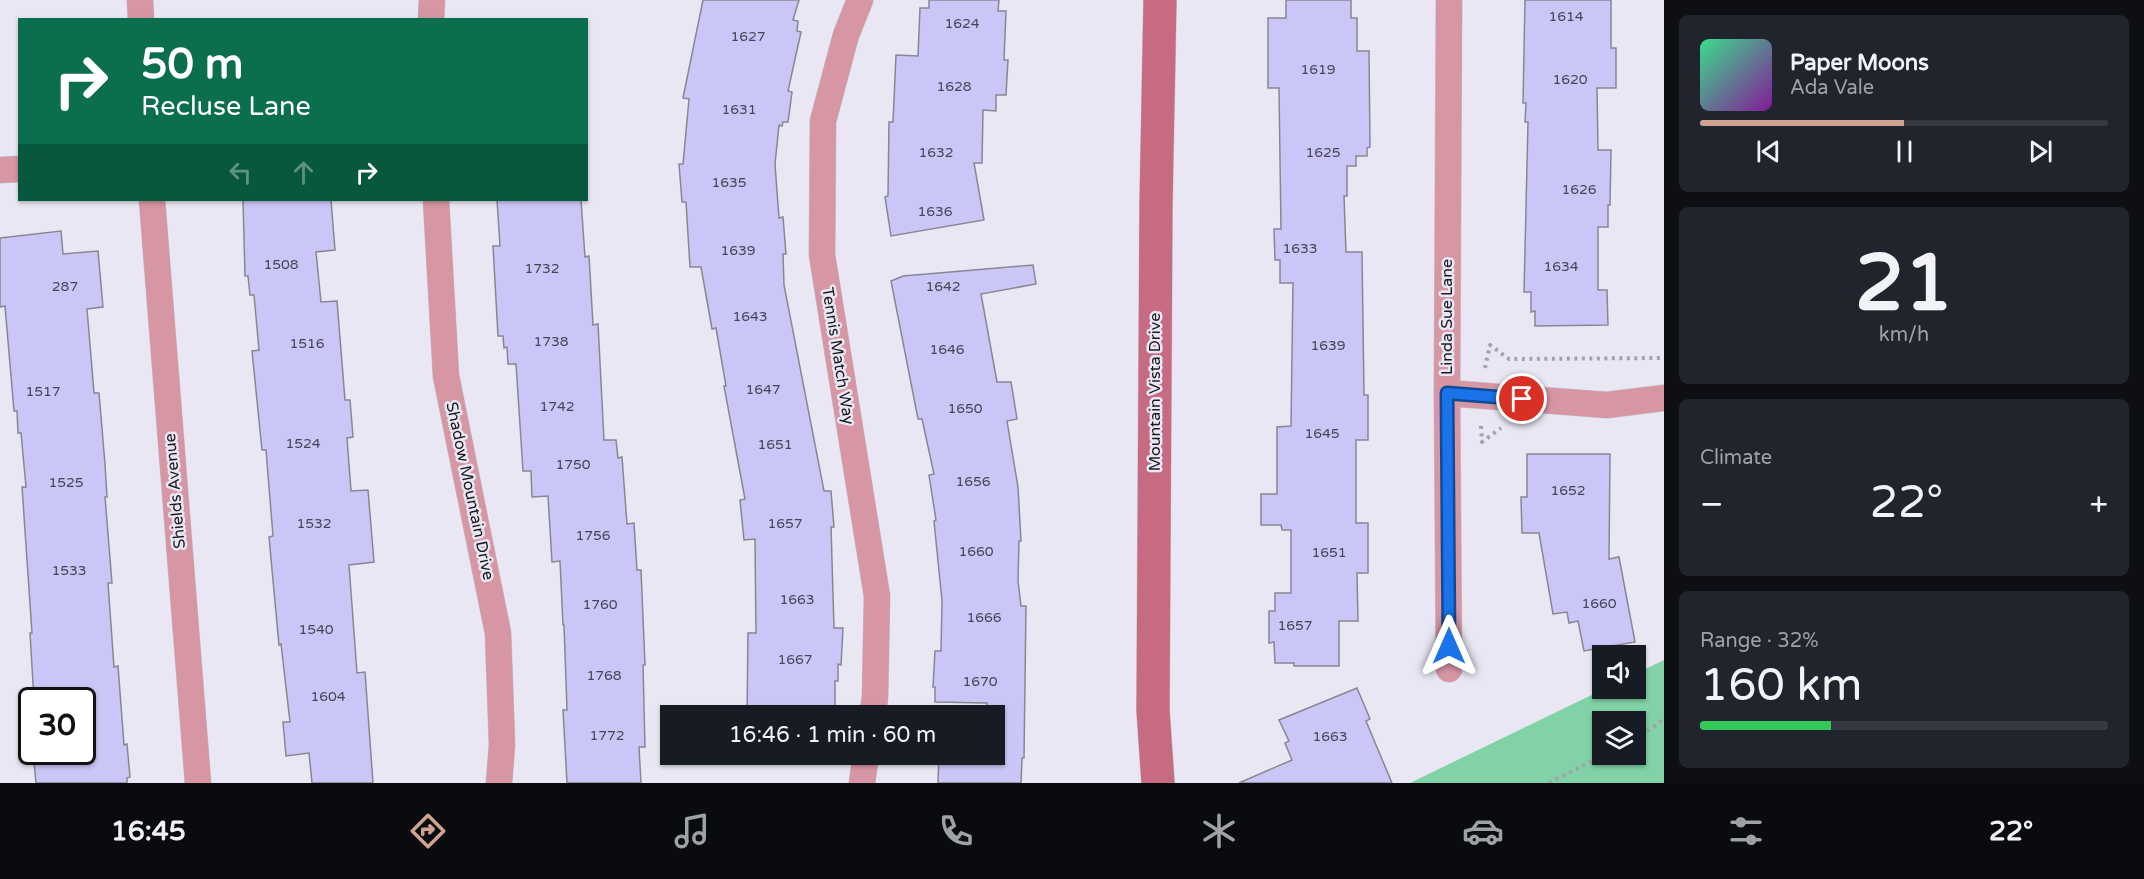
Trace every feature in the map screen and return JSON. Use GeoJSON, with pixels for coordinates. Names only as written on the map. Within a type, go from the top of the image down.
{"type":"FeatureCollection","features":[{"type":"Feature","properties":{"kind":"main road","name":"Mountain Vista Drive"},"geometry":{"type":"LineString","coordinates":[[1158,783],[1153,698],[1156,216],[1160,0]]}},
{"type":"Feature","properties":{"kind":"street"},"geometry":{"type":"LineString","coordinates":[[140,0],[141,18]]}},
{"type":"Feature","properties":{"kind":"street"},"geometry":{"type":"LineString","coordinates":[[430,18],[432,0]]}},
{"type":"Feature","properties":{"kind":"street","name":"Tennis Match Way"},"geometry":{"type":"LineString","coordinates":[[860,0],[846,35],[823,121],[822,255],[877,596],[874,705]]}},
{"type":"Feature","properties":{"kind":"street","name":"Linda Sue Lane"},"geometry":{"type":"LineString","coordinates":[[1449,0],[1447,393],[1449,669]]}},
{"type":"Feature","properties":{"kind":"street"},"geometry":{"type":"LineString","coordinates":[[0,170],[18,169]]}},
{"type":"Feature","properties":{"kind":"street","name":"Shields Avenue"},"geometry":{"type":"LineString","coordinates":[[152,201],[198,783]]}},
{"type":"Feature","properties":{"kind":"street","name":"Shadow Mountain Drive"},"geometry":{"type":"LineString","coordinates":[[436,201],[446,376],[498,633],[502,745],[499,783]]}},
{"type":"Feature","properties":{"kind":"street"},"geometry":{"type":"LineString","coordinates":[[1447,393],[1607,405],[1664,398]]}},
{"type":"Feature","properties":{"kind":"street"},"geometry":{"type":"LineString","coordinates":[[862,783],[864,765]]}},
{"type":"Feature","properties":{"kind":"path"},"geometry":{"type":"LineString","coordinates":[[1480,396],[1490,345],[1509,359],[1664,358]]}},
{"type":"Feature","properties":{"kind":"path"},"geometry":{"type":"LineString","coordinates":[[1646,732],[1664,719]]}},
{"type":"Feature","properties":{"kind":"path"},"geometry":{"type":"LineString","coordinates":[[1549,783],[1592,761]]}},
{"type":"Feature","properties":{"kind":"green space"},"geometry":{"type":"Polygon","coordinates":[[[1664,660],[1664,783],[1410,783],[1592,695],[1592,699],[1646,699],[1646,669],[1664,660]]]}},
{"type":"Feature","properties":{"kind":"building"},"geometry":{"type":"Polygon","coordinates":[[[703,0],[799,0],[793,20],[798,21],[797,31],[801,32],[788,91],[792,92],[788,122],[783,122],[782,126],[779,125],[775,164],[779,218],[783,217],[786,254],[783,254],[784,285],[824,491],[831,491],[834,527],[831,527],[834,628],[843,628],[841,665],[838,664],[838,681],[835,681],[835,705],[747,705],[748,633],[756,633],[755,539],[744,540],[740,500],[745,499],[724,386],[726,386],[716,328],[712,329],[701,267],[690,267],[686,202],[682,202],[679,164],[683,164],[689,99],[683,98],[703,0]]]}},
{"type":"Feature","properties":{"kind":"building"},"geometry":{"type":"Polygon","coordinates":[[[929,0],[999,0],[998,11],[1006,11],[1004,60],[1008,60],[1006,95],[996,95],[996,111],[983,110],[982,163],[974,163],[984,220],[891,236],[885,197],[888,196],[889,122],[893,122],[896,55],[918,56],[920,8],[929,8],[929,0]]]}},
{"type":"Feature","properties":{"kind":"building"},"geometry":{"type":"Polygon","coordinates":[[[1286,0],[1351,0],[1351,18],[1357,18],[1357,51],[1369,51],[1370,147],[1367,148],[1367,156],[1356,156],[1356,166],[1347,166],[1347,196],[1344,196],[1346,252],[1362,252],[1364,395],[1368,395],[1368,440],[1356,440],[1356,523],[1368,523],[1368,573],[1357,573],[1358,621],[1339,621],[1339,666],[1294,666],[1294,663],[1275,663],[1274,642],[1269,643],[1269,611],[1275,611],[1275,593],[1291,593],[1291,530],[1282,530],[1281,525],[1261,525],[1261,494],[1277,494],[1277,427],[1291,426],[1293,283],[1280,283],[1280,260],[1275,260],[1274,229],[1281,229],[1279,88],[1268,88],[1268,18],[1286,18],[1286,0]]]}},
{"type":"Feature","properties":{"kind":"building"},"geometry":{"type":"Polygon","coordinates":[[[1525,0],[1611,0],[1611,48],[1616,48],[1616,88],[1597,88],[1598,150],[1611,150],[1608,227],[1598,227],[1598,290],[1607,290],[1608,325],[1535,326],[1535,311],[1531,312],[1531,292],[1524,292],[1528,122],[1525,122],[1526,103],[1523,103],[1525,0]]]}},
{"type":"Feature","properties":{"kind":"building"},"geometry":{"type":"Polygon","coordinates":[[[243,201],[331,201],[335,250],[316,252],[321,302],[337,301],[345,400],[350,400],[353,437],[347,438],[351,491],[368,490],[374,562],[349,565],[357,673],[365,672],[373,783],[312,783],[309,753],[286,756],[283,722],[290,722],[281,644],[279,645],[269,537],[273,536],[266,450],[262,450],[252,351],[259,350],[254,295],[250,295],[248,276],[245,276],[243,201]]]}},
{"type":"Feature","properties":{"kind":"building"},"geometry":{"type":"Polygon","coordinates":[[[497,201],[581,201],[585,257],[589,256],[593,325],[598,324],[604,440],[616,440],[618,458],[622,457],[627,524],[634,523],[637,570],[641,570],[645,665],[643,665],[645,747],[639,747],[641,783],[567,783],[563,710],[567,710],[560,561],[552,562],[548,496],[532,497],[531,471],[523,471],[516,364],[508,364],[507,347],[504,348],[503,336],[498,336],[493,246],[500,246],[497,201]]]}},
{"type":"Feature","properties":{"kind":"building"},"geometry":{"type":"Polygon","coordinates":[[[61,231],[63,254],[98,251],[103,307],[87,309],[94,393],[99,393],[105,464],[107,497],[105,497],[112,583],[108,583],[114,667],[118,666],[124,745],[127,744],[130,777],[127,778],[127,783],[36,783],[34,765],[96,765],[96,687],[33,687],[30,633],[32,633],[22,487],[26,487],[21,433],[18,433],[17,411],[14,411],[5,306],[0,307],[0,238],[61,231]]]}},
{"type":"Feature","properties":{"kind":"building"},"geometry":{"type":"Polygon","coordinates":[[[1033,265],[1036,284],[981,294],[997,382],[1011,382],[1017,419],[1007,421],[1018,487],[1021,541],[1019,541],[1018,581],[1021,606],[1026,606],[1024,758],[1022,758],[1021,783],[938,783],[939,765],[1005,765],[1005,705],[935,702],[935,687],[933,687],[935,651],[941,651],[942,601],[934,521],[936,520],[929,475],[934,474],[922,419],[918,419],[891,281],[903,276],[1033,265]]]}},
{"type":"Feature","properties":{"kind":"building"},"geometry":{"type":"Polygon","coordinates":[[[1527,454],[1610,454],[1609,559],[1619,557],[1635,642],[1618,645],[1592,645],[1592,650],[1584,651],[1578,621],[1569,623],[1567,612],[1553,614],[1539,533],[1522,533],[1521,497],[1527,497],[1527,454]]]}},
{"type":"Feature","properties":{"kind":"building"},"geometry":{"type":"Polygon","coordinates":[[[1357,688],[1370,719],[1366,721],[1392,783],[1239,783],[1292,760],[1285,743],[1289,741],[1279,720],[1357,688]]]}},
{"type":"Feature","properties":{"kind":"route"},"geometry":{"type":"LineString","coordinates":[[1449,646],[1447,393],[1522,399]]}}]}
